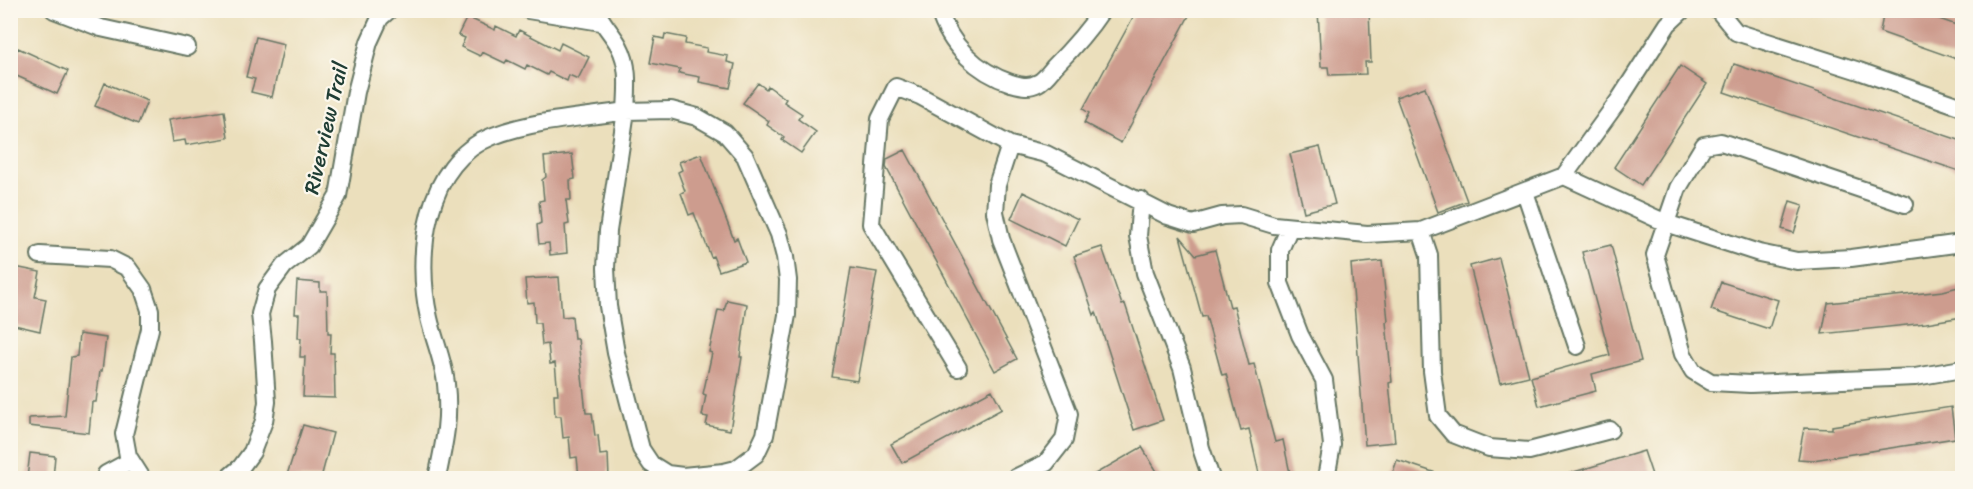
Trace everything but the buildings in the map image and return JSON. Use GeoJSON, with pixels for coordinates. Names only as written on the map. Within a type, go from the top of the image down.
{"type":"FeatureCollection","features":[{"type":"Feature","properties":{"kind":"street"},"geometry":{"type":"LineString","coordinates":[[54,10],[101,28],[187,47]]}},
{"type":"Feature","properties":{"kind":"street","name":"Riverview Trail"},"geometry":{"type":"LineString","coordinates":[[228,478],[241,467],[252,452],[264,421],[267,402],[264,341],[260,314],[267,289],[284,266],[309,246],[338,196],[356,92],[369,42],[380,18],[389,10]]}},
{"type":"Feature","properties":{"kind":"street"},"geometry":{"type":"LineString","coordinates":[[437,478],[449,418],[446,382],[429,317],[424,285],[424,257],[432,203],[442,181],[453,165],[470,149],[490,137],[518,128],[626,111],[671,110],[697,117],[725,133],[745,156],[782,245],[788,280],[786,315],[765,435],[756,454],[736,469],[724,472],[682,476],[667,474],[651,464],[641,449],[616,353],[608,306],[606,268],[608,231],[626,111],[628,72],[620,46],[598,16],[528,10]]}},
{"type":"Feature","properties":{"kind":"street"},"geometry":{"type":"LineString","coordinates":[[939,10],[952,39],[965,55],[982,69],[1026,88],[1040,82],[1083,38],[1102,10]]}},
{"type":"Feature","properties":{"kind":"street"},"geometry":{"type":"LineString","coordinates":[[958,368],[871,224],[880,119],[896,87],[920,96],[1011,145],[1046,154],[1168,216],[1193,224],[1222,216],[1241,215],[1274,225],[1366,234],[1421,231],[1564,176],[1619,100],[1668,24],[1683,10]]}},
{"type":"Feature","properties":{"kind":"street"},"geometry":{"type":"LineString","coordinates":[[1718,10],[1736,32],[1962,107]]}},
{"type":"Feature","properties":{"kind":"street"},"geometry":{"type":"LineString","coordinates":[[1905,204],[1720,142],[1704,145],[1678,188],[1655,255],[1683,354],[1693,371],[1711,382],[1750,384],[1915,377],[1962,369]]}},
{"type":"Feature","properties":{"kind":"street"},"geometry":{"type":"LineString","coordinates":[[1011,145],[997,185],[994,212],[1005,249],[1069,414],[1064,440],[1046,463],[1015,478]]}},
{"type":"Feature","properties":{"kind":"street"},"geometry":{"type":"LineString","coordinates":[[1564,176],[1666,223],[1759,253],[1797,261],[1851,258],[1962,243]]}},
{"type":"Feature","properties":{"kind":"street"},"geometry":{"type":"LineString","coordinates":[[1525,192],[1577,346]]}},
{"type":"Feature","properties":{"kind":"street"},"geometry":{"type":"LineString","coordinates":[[1141,201],[1138,236],[1145,273],[1182,368],[1201,448],[1211,478]]}},
{"type":"Feature","properties":{"kind":"street"},"geometry":{"type":"LineString","coordinates":[[1290,227],[1280,250],[1281,284],[1300,335],[1324,380],[1332,445],[1326,478]]}},
{"type":"Feature","properties":{"kind":"street"},"geometry":{"type":"LineString","coordinates":[[1421,231],[1429,255],[1432,370],[1438,416],[1453,434],[1489,448],[1529,451],[1610,430]]}},
{"type":"Feature","properties":{"kind":"street"},"geometry":{"type":"LineString","coordinates":[[40,255],[110,259],[128,268],[143,289],[150,310],[150,328],[124,434],[130,461],[142,478]]}},
{"type":"Feature","properties":{"kind":"street"},"geometry":{"type":"LineString","coordinates":[[105,478],[106,474],[130,461]]}}]}
